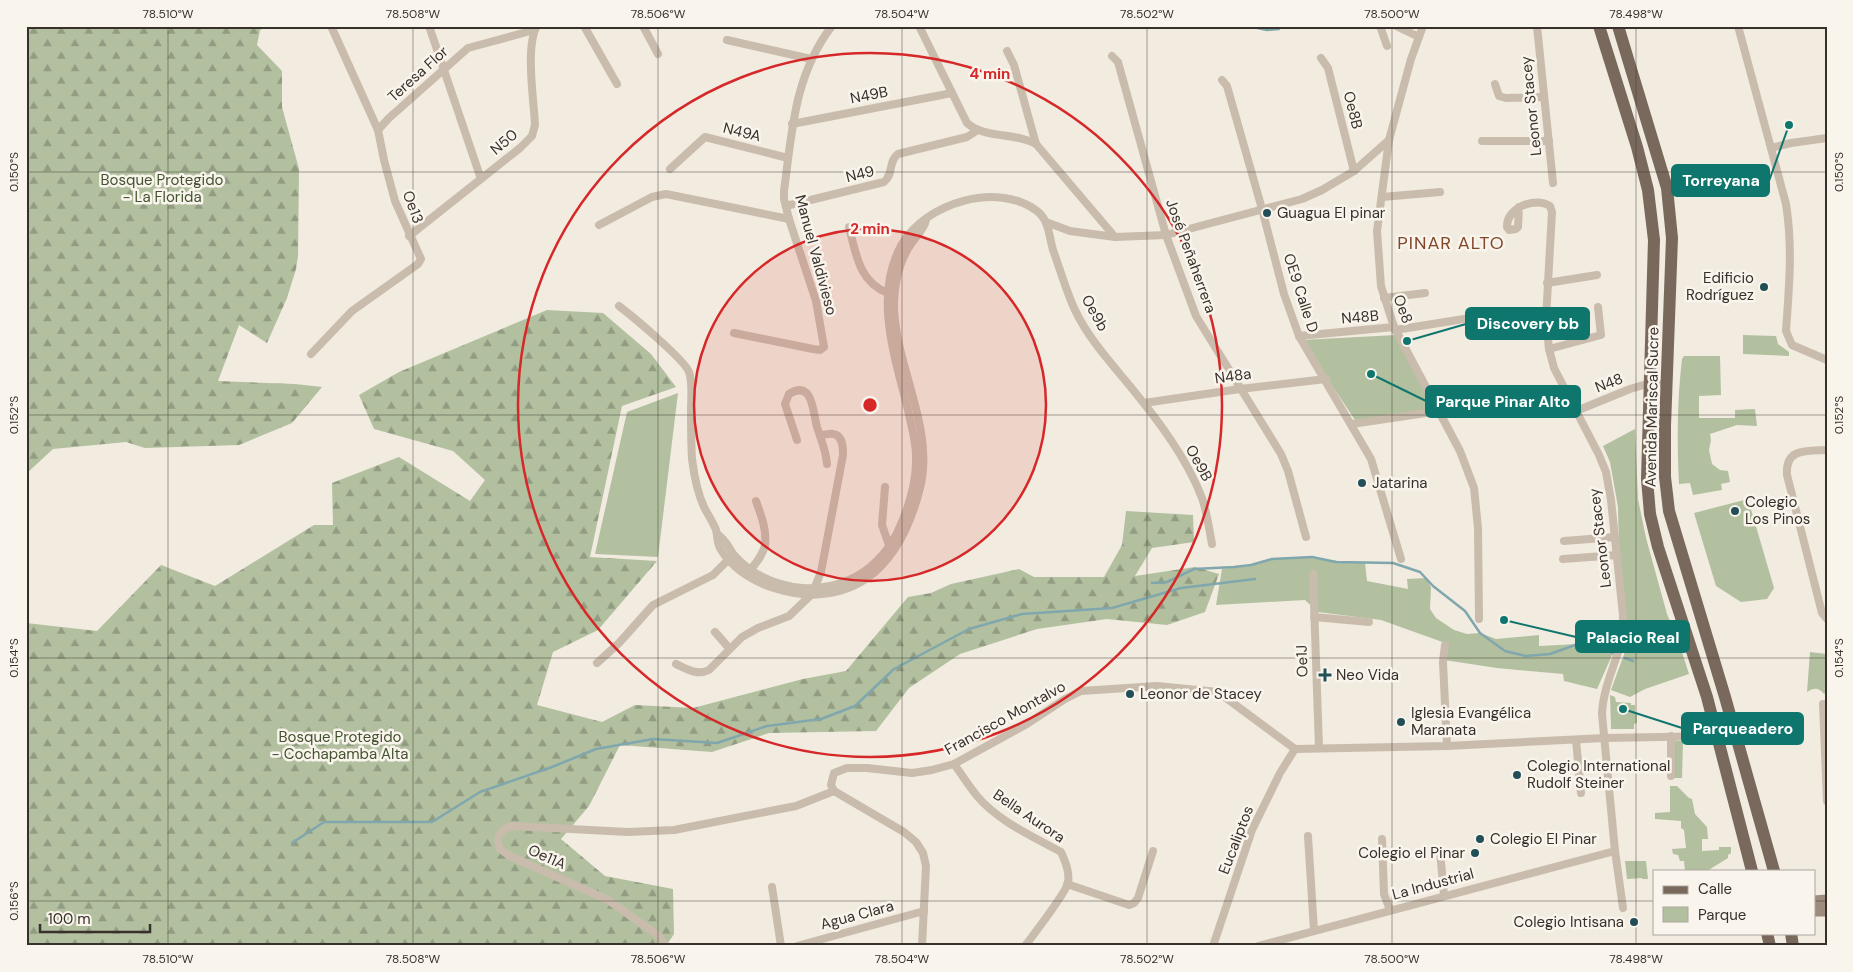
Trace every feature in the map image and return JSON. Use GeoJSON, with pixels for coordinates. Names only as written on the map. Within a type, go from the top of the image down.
{"type":"FeatureCollection","features":[{"type":"Feature","properties":{"kind":"main road","name":"Avenida Mariscal Sucre"},"geometry":{"type":"LineString","coordinates":[[1599,26],[1637,147],[1649,199],[1654,240],[1647,479],[1650,514],[1658,547],[1718,736],[1752,870]]}},
{"type":"Feature","properties":{"kind":"main road","name":"Avenida Mariscal Sucre"},"geometry":{"type":"LineString","coordinates":[[1618,26],[1667,188],[1672,238],[1665,477],[1669,511],[1774,870]]}},
{"type":"Feature","properties":{"kind":"main road"},"geometry":{"type":"LineString","coordinates":[[1614,75],[1631,71]]}},
{"type":"Feature","properties":{"kind":"street","name":"Oe13"},"geometry":{"type":"LineString","coordinates":[[312,354],[352,311],[420,263],[421,257],[395,201],[378,130],[331,26]]}},
{"type":"Feature","properties":{"kind":"street"},"geometry":{"type":"LineString","coordinates":[[429,26],[481,179]]}},
{"type":"Feature","properties":{"kind":"street"},"geometry":{"type":"LineString","coordinates":[[516,26],[521,34]]}},
{"type":"Feature","properties":{"kind":"street"},"geometry":{"type":"LineString","coordinates":[[584,26],[616,84]]}},
{"type":"Feature","properties":{"kind":"street"},"geometry":{"type":"LineString","coordinates":[[643,26],[658,54]]}},
{"type":"Feature","properties":{"kind":"street","name":"Manuel Valdivieso"},"geometry":{"type":"LineString","coordinates":[[734,333],[813,349],[822,348],[824,343],[816,301],[789,219],[784,191],[792,124],[801,86],[811,59],[832,26]]}},
{"type":"Feature","properties":{"kind":"street"},"geometry":{"type":"LineString","coordinates":[[919,26],[967,123],[978,130],[1025,138],[1036,144],[1115,238]]}},
{"type":"Feature","properties":{"kind":"street"},"geometry":{"type":"LineString","coordinates":[[1380,26],[1387,46]]}},
{"type":"Feature","properties":{"kind":"street"},"geometry":{"type":"LineString","coordinates":[[1396,26],[1419,37]]}},
{"type":"Feature","properties":{"kind":"street"},"geometry":{"type":"LineString","coordinates":[[906,389],[891,337],[888,293],[891,271],[903,243],[926,220],[962,202],[988,196],[1012,199],[1024,204],[1040,213],[1046,222],[1070,231],[1115,238],[1166,235],[1302,199],[1322,190],[1354,171],[1388,140],[1423,26]]}},
{"type":"Feature","properties":{"kind":"street","name":"Leonor Stacey"},"geometry":{"type":"LineString","coordinates":[[1537,26],[1553,183]]}},
{"type":"Feature","properties":{"kind":"street"},"geometry":{"type":"LineString","coordinates":[[1738,26],[1786,204],[1791,260],[1786,331],[1789,340],[1796,348],[1827,360]]}},
{"type":"Feature","properties":{"kind":"street","name":"Teresa Flor"},"geometry":{"type":"LineString","coordinates":[[378,130],[468,48],[521,34],[536,28]]}},
{"type":"Feature","properties":{"kind":"street","name":"N50"},"geometry":{"type":"LineString","coordinates":[[410,236],[520,148],[534,132],[531,49],[536,28]]}},
{"type":"Feature","properties":{"kind":"street"},"geometry":{"type":"LineString","coordinates":[[727,40],[811,59]]}},
{"type":"Feature","properties":{"kind":"street"},"geometry":{"type":"LineString","coordinates":[[1007,51],[1014,65],[1036,144]]}},
{"type":"Feature","properties":{"kind":"street","name":"José Peñaherrera"},"geometry":{"type":"LineString","coordinates":[[1112,56],[1118,62],[1166,235],[1196,316],[1285,464],[1306,537]]}},
{"type":"Feature","properties":{"kind":"street","name":"Oe8B"},"geometry":{"type":"LineString","coordinates":[[1321,58],[1328,68],[1354,171]]}},
{"type":"Feature","properties":{"kind":"street","name":"OE9 Calle D"},"geometry":{"type":"LineString","coordinates":[[1222,80],[1227,86],[1284,294],[1299,336],[1326,379],[1373,464],[1401,558]]}},
{"type":"Feature","properties":{"kind":"street"},"geometry":{"type":"LineString","coordinates":[[1495,84],[1499,96],[1544,97]]}},
{"type":"Feature","properties":{"kind":"street","name":"N49B"},"geometry":{"type":"LineString","coordinates":[[792,124],[952,93]]}},
{"type":"Feature","properties":{"kind":"street","name":"N49"},"geometry":{"type":"LineString","coordinates":[[786,206],[884,182],[890,176],[892,159],[898,154],[967,137],[978,130]]}},
{"type":"Feature","properties":{"kind":"street","name":"N49A"},"geometry":{"type":"LineString","coordinates":[[670,168],[705,137],[788,158]]}},
{"type":"Feature","properties":{"kind":"street"},"geometry":{"type":"LineString","coordinates":[[1772,148],[1791,143],[1827,138]]}},
{"type":"Feature","properties":{"kind":"street","name":"Oe8"},"geometry":{"type":"LineString","coordinates":[[1388,140],[1377,231],[1381,286],[1394,328],[1460,451],[1474,488],[1478,528],[1479,619]]}},
{"type":"Feature","properties":{"kind":"street"},"geometry":{"type":"LineString","coordinates":[[1482,141],[1549,141]]}},
{"type":"Feature","properties":{"kind":"street"},"geometry":{"type":"LineString","coordinates":[[1382,197],[1440,192]]}},
{"type":"Feature","properties":{"kind":"street"},"geometry":{"type":"LineString","coordinates":[[599,225],[652,197],[666,194],[789,219]]}},
{"type":"Feature","properties":{"kind":"street","name":"Leonor Stacey"},"geometry":{"type":"LineString","coordinates":[[1519,207],[1525,204],[1545,203],[1550,206],[1552,212],[1546,319],[1549,349],[1554,368],[1606,472],[1611,500],[1623,614],[1620,644],[1602,698],[1615,851],[1623,908]]}},
{"type":"Feature","properties":{"kind":"street"},"geometry":{"type":"LineString","coordinates":[[619,306],[680,360],[689,371],[692,460],[697,485],[717,534],[723,538],[731,557],[742,564],[749,572],[781,585],[814,591],[835,586],[860,575],[891,549],[901,525],[915,477],[915,445],[894,307],[896,286],[903,259],[911,244],[923,229],[926,220]]}},
{"type":"Feature","properties":{"kind":"street","name":"Oe9b"},"geometry":{"type":"LineString","coordinates":[[1046,222],[1052,246],[1074,308],[1089,335],[1144,404]]}},
{"type":"Feature","properties":{"kind":"street"},"geometry":{"type":"LineString","coordinates":[[849,228],[862,271],[877,289],[888,293]]}},
{"type":"Feature","properties":{"kind":"street"},"geometry":{"type":"LineString","coordinates":[[1548,283],[1597,274]]}},
{"type":"Feature","properties":{"kind":"street"},"geometry":{"type":"LineString","coordinates":[[1384,298],[1424,293]]}},
{"type":"Feature","properties":{"kind":"street"},"geometry":{"type":"LineString","coordinates":[[1549,349],[1601,335],[1598,307]]}},
{"type":"Feature","properties":{"kind":"street","name":"N48B"},"geometry":{"type":"LineString","coordinates":[[1299,336],[1394,328],[1464,319]]}},
{"type":"Feature","properties":{"kind":"street","name":"N48a"},"geometry":{"type":"LineString","coordinates":[[1144,404],[1240,389],[1326,379]]}},
{"type":"Feature","properties":{"kind":"street","name":"N48"},"geometry":{"type":"LineString","coordinates":[[1352,424],[1439,412],[1576,411],[1650,383],[1667,384]]}},
{"type":"Feature","properties":{"kind":"street"},"geometry":{"type":"LineString","coordinates":[[797,440],[785,404],[787,396],[795,391],[802,391],[810,397],[814,406],[820,435],[825,447],[827,464]]}},
{"type":"Feature","properties":{"kind":"street","name":"Oe9B"},"geometry":{"type":"LineString","coordinates":[[1144,404],[1187,466],[1203,500],[1212,544]]}},
{"type":"Feature","properties":{"kind":"street"},"geometry":{"type":"LineString","coordinates":[[676,664],[695,672],[703,673],[709,670],[742,637],[758,628],[789,616],[814,591],[821,572],[843,455],[842,443],[838,435],[820,435]]}},
{"type":"Feature","properties":{"kind":"street"},"geometry":{"type":"LineString","coordinates":[[1827,450],[1799,452],[1791,457],[1786,465],[1822,613],[1827,619]]}},
{"type":"Feature","properties":{"kind":"street"},"geometry":{"type":"LineString","coordinates":[[885,487],[882,525],[891,549]]}},
{"type":"Feature","properties":{"kind":"street"},"geometry":{"type":"LineString","coordinates":[[749,572],[765,546],[763,520],[756,501]]}},
{"type":"Feature","properties":{"kind":"street"},"geometry":{"type":"LineString","coordinates":[[1564,540],[1615,537]]}},
{"type":"Feature","properties":{"kind":"street"},"geometry":{"type":"LineString","coordinates":[[1564,559],[1617,555]]}},
{"type":"Feature","properties":{"kind":"street"},"geometry":{"type":"LineString","coordinates":[[597,663],[619,643],[653,606],[713,575],[731,557]]}},
{"type":"Feature","properties":{"kind":"street","name":"Oe1J"},"geometry":{"type":"LineString","coordinates":[[1313,574],[1319,748]]}},
{"type":"Feature","properties":{"kind":"street"},"geometry":{"type":"LineString","coordinates":[[1314,617],[1369,622]]}},
{"type":"Feature","properties":{"kind":"street"},"geometry":{"type":"LineString","coordinates":[[716,632],[729,648]]}},
{"type":"Feature","properties":{"kind":"street"},"geometry":{"type":"LineString","coordinates":[[1445,645],[1443,662],[1447,746]]}},
{"type":"Feature","properties":{"kind":"street","name":"Francisco Montalvo"},"geometry":{"type":"LineString","coordinates":[[834,791],[831,785],[834,773],[847,768],[912,772],[932,770],[954,764],[1027,724],[1065,699],[1081,691],[1156,686],[1218,692],[1295,749]]}},
{"type":"Feature","properties":{"kind":"street"},"geometry":{"type":"LineString","coordinates":[[1823,704],[1827,801]]}},
{"type":"Feature","properties":{"kind":"street"},"geometry":{"type":"LineString","coordinates":[[1671,736],[1671,776]]}},
{"type":"Feature","properties":{"kind":"street"},"geometry":{"type":"LineString","coordinates":[[1295,749],[1447,746],[1604,738],[1718,736]]}},
{"type":"Feature","properties":{"kind":"street"},"geometry":{"type":"LineString","coordinates":[[1576,740],[1581,793]]}},
{"type":"Feature","properties":{"kind":"street","name":"Eucaliptos"},"geometry":{"type":"LineString","coordinates":[[1213,946],[1252,830],[1280,773],[1295,749]]}},
{"type":"Feature","properties":{"kind":"street","name":"Bella Aurora"},"geometry":{"type":"LineString","coordinates":[[954,764],[977,796],[989,808],[1004,819],[1061,852],[1066,862],[1067,884]]}},
{"type":"Feature","properties":{"kind":"street"},"geometry":{"type":"LineString","coordinates":[[834,791],[904,832],[916,842],[926,866],[922,946]]}},
{"type":"Feature","properties":{"kind":"street","name":"Oe11A"},"geometry":{"type":"LineString","coordinates":[[666,946],[659,936],[608,900],[510,856],[500,849],[498,845],[501,832],[507,827],[628,832],[674,830],[796,806],[834,791]]}},
{"type":"Feature","properties":{"kind":"street"},"geometry":{"type":"LineString","coordinates":[[1308,836],[1314,930]]}},
{"type":"Feature","properties":{"kind":"street"},"geometry":{"type":"LineString","coordinates":[[1382,839],[1384,894],[1390,910]]}},
{"type":"Feature","properties":{"kind":"street"},"geometry":{"type":"LineString","coordinates":[[1025,946],[1067,884],[1125,904],[1132,904],[1138,898],[1153,851]]}},
{"type":"Feature","properties":{"kind":"street"},"geometry":{"type":"LineString","coordinates":[[1440,851],[1444,895]]}},
{"type":"Feature","properties":{"kind":"street","name":"La Industrial"},"geometry":{"type":"LineString","coordinates":[[1258,946],[1615,851]]}},
{"type":"Feature","properties":{"kind":"street"},"geometry":{"type":"LineString","coordinates":[[772,887],[781,946]]}},
{"type":"Feature","properties":{"kind":"street","name":"Agua Clara"},"geometry":{"type":"LineString","coordinates":[[797,946],[924,911]]}},
{"type":"Feature","properties":{"kind":"green space","name":"Bosque Protegido - La Florida"},"geometry":{"type":"Polygon","coordinates":[[[26,26],[268,26],[260,30],[257,45],[282,71],[282,107],[299,169],[298,256],[287,298],[267,343],[239,325],[218,381],[322,387],[292,423],[239,445],[145,448],[126,442],[53,449],[26,474],[26,26]]]}},
{"type":"Feature","properties":{"kind":"green space","name":"Bosque Protegido - Cochapamba Alta"},"geometry":{"type":"Polygon","coordinates":[[[547,310],[603,313],[651,354],[676,387],[622,406],[590,557],[657,561],[598,630],[553,652],[537,705],[602,722],[635,705],[693,708],[803,679],[846,671],[908,597],[931,593],[951,584],[1019,569],[1034,577],[1104,577],[1122,545],[1126,511],[1193,515],[1194,542],[1152,548],[1135,576],[1195,567],[1219,574],[1205,612],[1167,625],[1107,619],[1037,629],[960,654],[909,688],[876,731],[769,733],[712,752],[620,745],[589,806],[561,839],[605,876],[673,889],[674,934],[666,946],[26,946],[26,623],[97,631],[161,565],[215,586],[314,525],[333,525],[332,483],[399,457],[470,501],[485,480],[453,451],[374,429],[359,395],[399,372],[547,310]]]}},
{"type":"Feature","properties":{"kind":"green space"},"geometry":{"type":"Polygon","coordinates":[[[1396,335],[1435,409],[1355,420],[1302,340],[1396,335]]]}},
{"type":"Feature","properties":{"kind":"green space"},"geometry":{"type":"Polygon","coordinates":[[[1743,335],[1776,336],[1778,344],[1789,352],[1789,356],[1743,354],[1743,335]]]}},
{"type":"Feature","properties":{"kind":"green space"},"geometry":{"type":"Polygon","coordinates":[[[1684,356],[1720,356],[1721,395],[1699,396],[1699,418],[1735,418],[1735,410],[1755,409],[1757,426],[1737,425],[1710,434],[1709,450],[1712,464],[1720,470],[1728,471],[1730,482],[1721,484],[1722,490],[1693,495],[1690,483],[1679,484],[1678,406],[1680,375],[1684,356]]]}},
{"type":"Feature","properties":{"kind":"green space"},"geometry":{"type":"Polygon","coordinates":[[[678,393],[658,557],[595,554],[627,412],[678,393]]]}},
{"type":"Feature","properties":{"kind":"green space"},"geometry":{"type":"Polygon","coordinates":[[[1635,429],[1638,499],[1646,538],[1667,614],[1689,674],[1645,689],[1630,697],[1611,690],[1630,638],[1621,642],[1618,507],[1610,462],[1603,446],[1635,429]]]}},
{"type":"Feature","properties":{"kind":"green space"},"geometry":{"type":"Polygon","coordinates":[[[1748,499],[1774,588],[1767,599],[1741,602],[1716,586],[1694,513],[1748,499]]]}},
{"type":"Feature","properties":{"kind":"green space"},"geometry":{"type":"Polygon","coordinates":[[[1289,557],[1365,563],[1367,581],[1408,589],[1407,579],[1426,578],[1431,587],[1430,609],[1436,618],[1454,630],[1467,634],[1480,633],[1496,639],[1539,635],[1539,646],[1601,645],[1613,653],[1597,689],[1564,681],[1563,674],[1497,668],[1444,660],[1448,644],[1381,620],[1318,612],[1305,600],[1216,605],[1222,569],[1289,557]]]}},
{"type":"Feature","properties":{"kind":"green space"},"geometry":{"type":"Polygon","coordinates":[[[1810,652],[1827,654],[1827,692],[1824,694],[1816,689],[1807,692],[1810,652]]]}},
{"type":"Feature","properties":{"kind":"green space"},"geometry":{"type":"Polygon","coordinates":[[[1610,695],[1615,697],[1616,702],[1635,705],[1637,723],[1634,724],[1634,729],[1611,729],[1610,695]]]}},
{"type":"Feature","properties":{"kind":"green space"},"geometry":{"type":"Polygon","coordinates":[[[1674,741],[1683,741],[1682,778],[1674,778],[1674,741]]]}},
{"type":"Feature","properties":{"kind":"green space"},"geometry":{"type":"Polygon","coordinates":[[[1670,786],[1677,786],[1692,799],[1695,814],[1707,827],[1708,839],[1702,839],[1702,851],[1719,850],[1719,847],[1731,847],[1731,853],[1728,855],[1728,858],[1709,870],[1685,870],[1684,861],[1680,861],[1678,855],[1673,854],[1672,849],[1686,848],[1681,821],[1655,819],[1655,813],[1670,812],[1670,786]]]}},
{"type":"Feature","properties":{"kind":"green space"},"geometry":{"type":"Polygon","coordinates":[[[1625,861],[1646,861],[1648,879],[1627,879],[1625,861]]]}},
{"type":"Feature","properties":{"kind":"waterway"},"geometry":{"type":"LineString","coordinates":[[1248,26],[1267,30],[1279,29]]}},
{"type":"Feature","properties":{"kind":"waterway"},"geometry":{"type":"LineString","coordinates":[[1152,583],[1167,582],[1194,569],[1251,565],[1272,559],[1312,557],[1336,562],[1393,563],[1420,572],[1433,586],[1465,611],[1480,633],[1505,651],[1526,656],[1550,654],[1578,644],[1601,645],[1614,654]]}},
{"type":"Feature","properties":{"kind":"waterway"},"geometry":{"type":"LineString","coordinates":[[292,843],[324,822],[432,822],[480,792],[552,767],[596,749],[653,739],[717,743],[767,726],[821,719],[855,706],[894,669],[969,629],[1022,614],[1112,608],[1181,588],[1255,579]]}},
{"type":"Feature","properties":{"kind":"waterway"},"geometry":{"type":"LineString","coordinates":[[1625,658],[1633,661]]}},
{"type":"Feature","properties":{"kind":"place","name":"Torreyana"},"geometry":{"type":"Point","coordinates":[1789,125]}},
{"type":"Feature","properties":{"kind":"place","name":"Guagua El pinar"},"geometry":{"type":"Point","coordinates":[1267,213]}},
{"type":"Feature","properties":{"kind":"place","name":"Edificio Rodríguez"},"geometry":{"type":"Point","coordinates":[1764,287]}},
{"type":"Feature","properties":{"kind":"place","name":"Discovery bb"},"geometry":{"type":"Point","coordinates":[1407,341]}},
{"type":"Feature","properties":{"kind":"place","name":"Parque Pinar Alto"},"geometry":{"type":"Point","coordinates":[1371,374]}},
{"type":"Feature","properties":{"kind":"place","name":"Jatarina"},"geometry":{"type":"Point","coordinates":[1362,483]}},
{"type":"Feature","properties":{"kind":"place","name":"Colegio Los Pinos"},"geometry":{"type":"Point","coordinates":[1735,511]}},
{"type":"Feature","properties":{"kind":"place","name":"Palacio Real"},"geometry":{"type":"Point","coordinates":[1504,620]}},
{"type":"Feature","properties":{"kind":"place","name":"Neo Vida"},"geometry":{"type":"Point","coordinates":[1325,675]}},
{"type":"Feature","properties":{"kind":"place","name":"Leonor de Stacey"},"geometry":{"type":"Point","coordinates":[1130,694]}},
{"type":"Feature","properties":{"kind":"place","name":"Parqueadero"},"geometry":{"type":"Point","coordinates":[1623,709]}},
{"type":"Feature","properties":{"kind":"place","name":"Iglesia Evangélica Maranata"},"geometry":{"type":"Point","coordinates":[1401,722]}},
{"type":"Feature","properties":{"kind":"place","name":"Colegio International Rudolf Steiner"},"geometry":{"type":"Point","coordinates":[1517,775]}},
{"type":"Feature","properties":{"kind":"place","name":"Colegio El Pinar"},"geometry":{"type":"Point","coordinates":[1480,839]}},
{"type":"Feature","properties":{"kind":"place","name":"Colegio el Pinar"},"geometry":{"type":"Point","coordinates":[1475,853]}},
{"type":"Feature","properties":{"kind":"place","name":"Colegio Intisana"},"geometry":{"type":"Point","coordinates":[1634,922]}},
{"type":"Feature","properties":{"kind":"district","name":"PINAR ALTO"},"geometry":{"type":"Point","coordinates":[1451,243]}}]}
